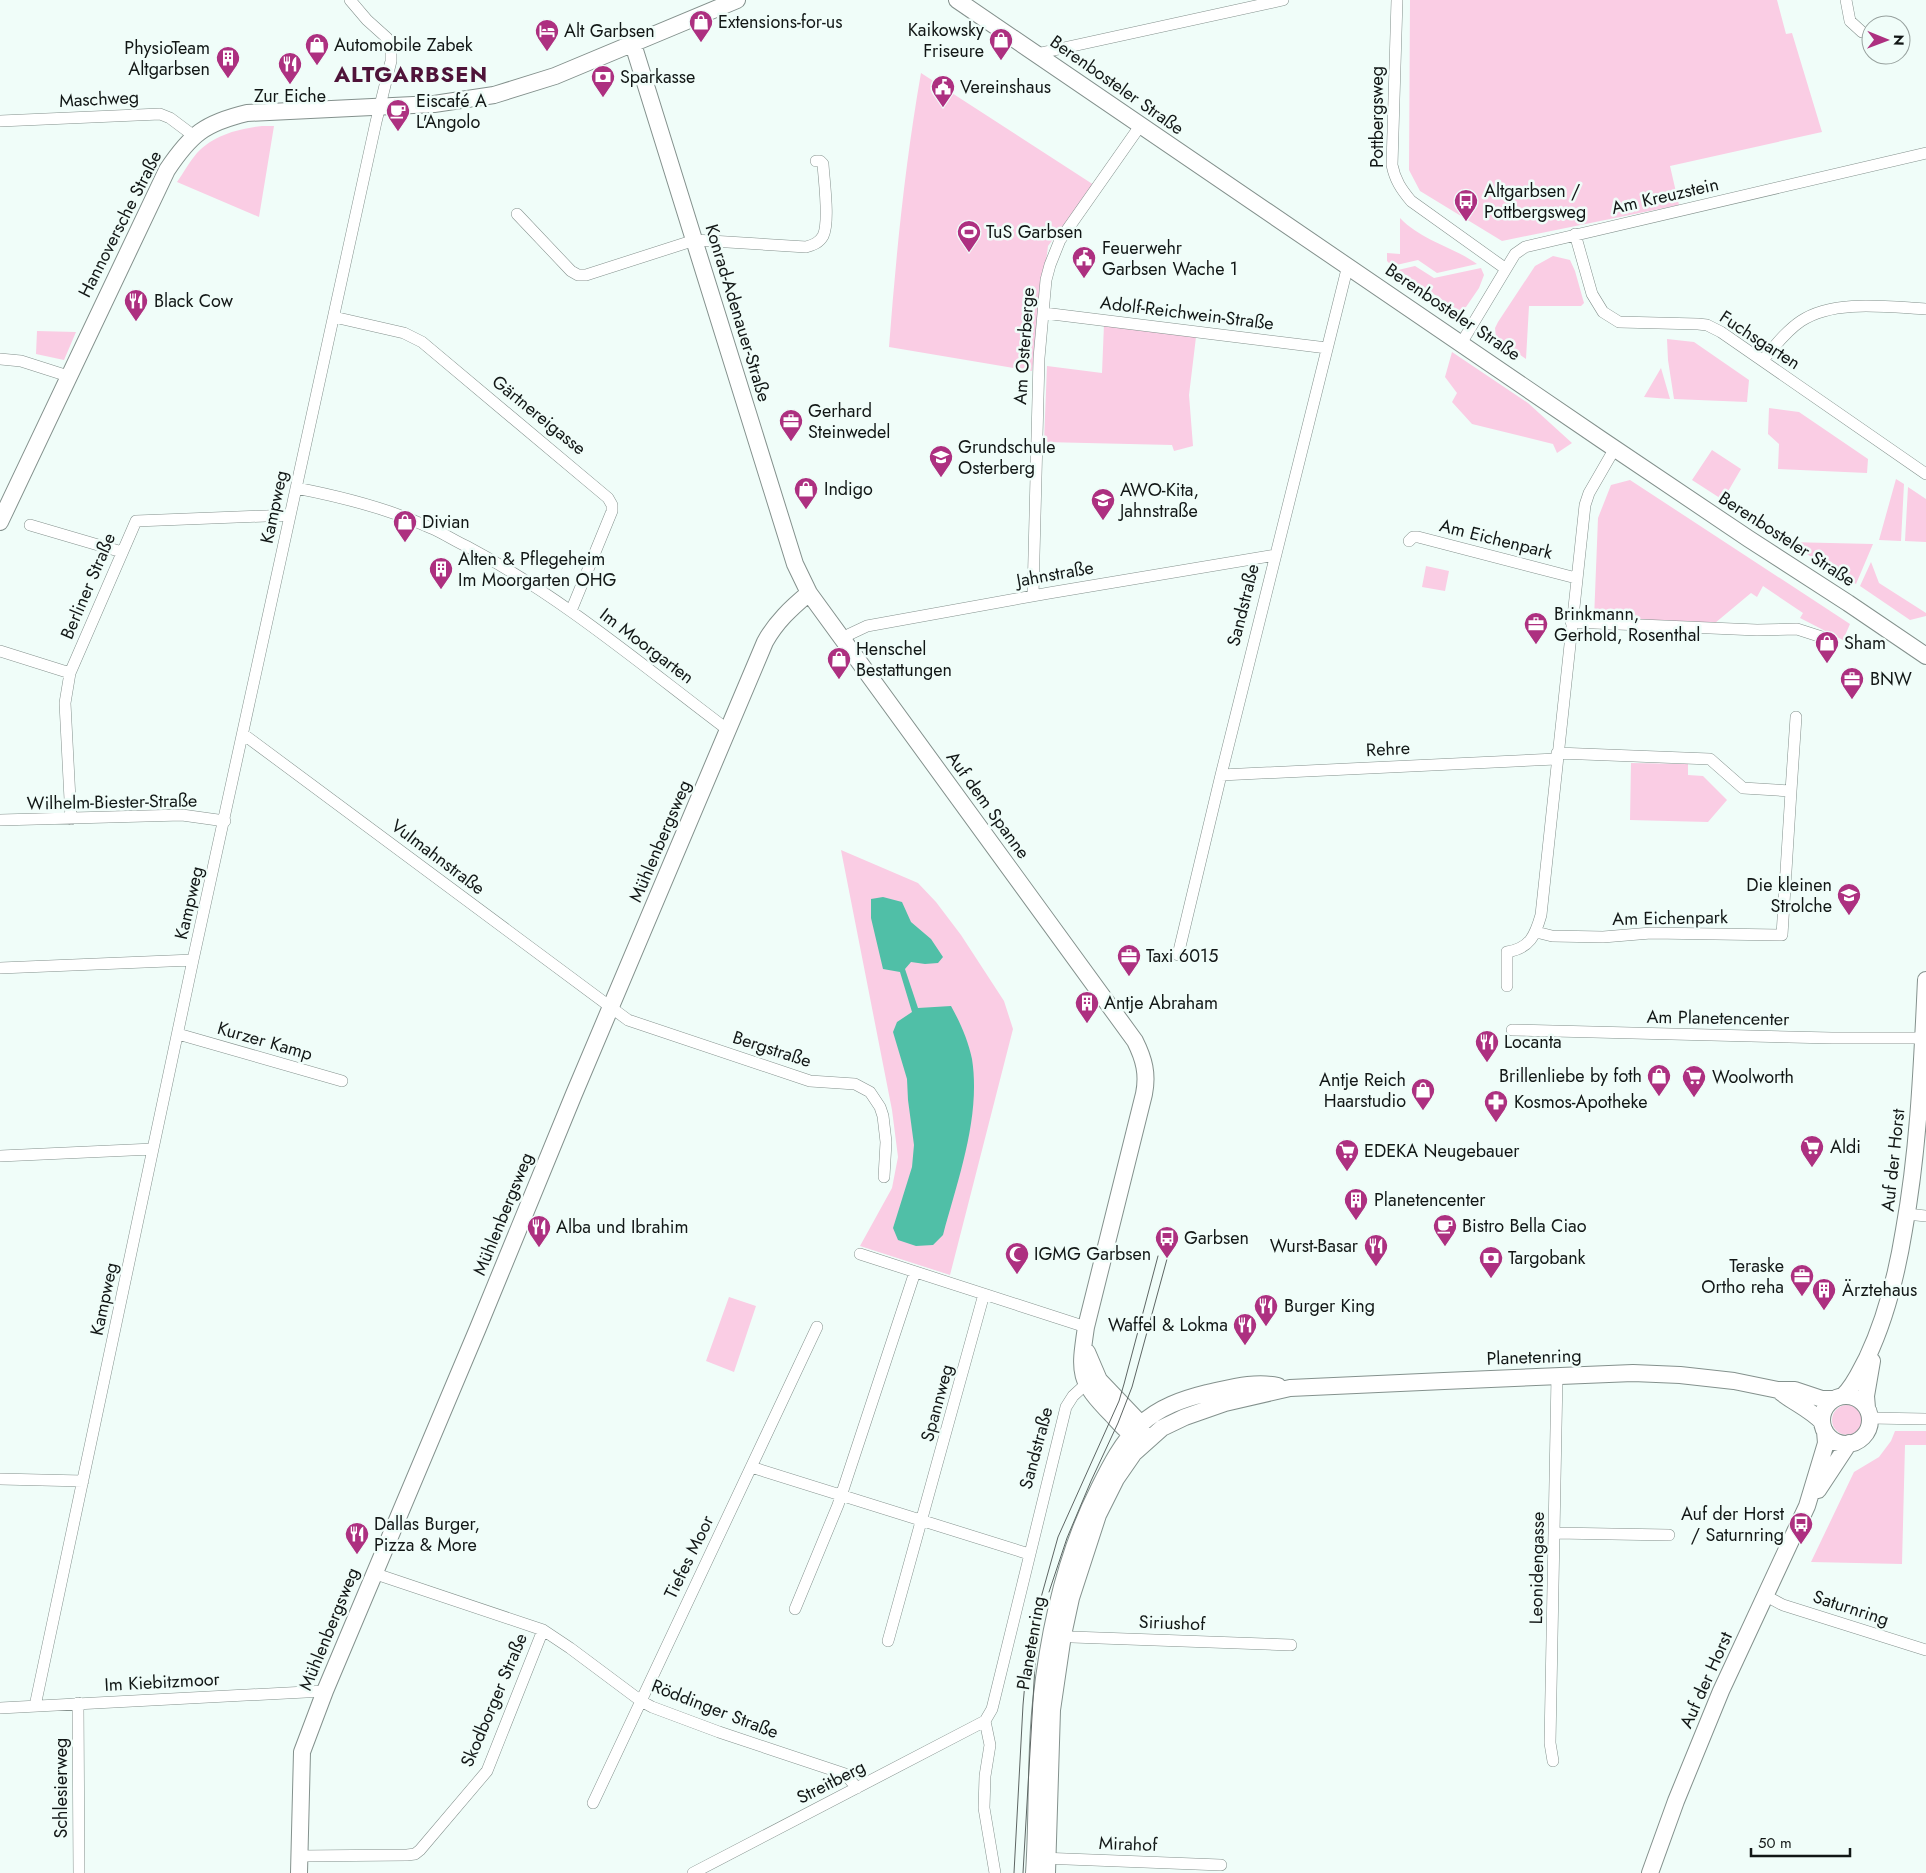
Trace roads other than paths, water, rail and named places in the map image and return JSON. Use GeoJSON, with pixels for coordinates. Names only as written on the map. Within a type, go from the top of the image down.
{"type":"FeatureCollection","features":[{"type":"Feature","properties":{"kind":"street","name":"Kampweg"},"geometry":{"type":"LineString","coordinates":[[35,1706],[153,1148],[290,515],[391,61],[390,44],[387,38],[367,20],[350,0]]}},
{"type":"Feature","properties":{"kind":"street","name":"Hannoversche Straße"},"geometry":{"type":"LineString","coordinates":[[0,522],[167,170],[194,136],[208,125],[247,113],[439,104],[494,94],[555,76],[737,0]]}},
{"type":"Feature","properties":{"kind":"street","name":"Berenbosteler Straße"},"geometry":{"type":"LineString","coordinates":[[957,0],[1749,539],[1848,602],[1926,656]]}},
{"type":"Feature","properties":{"kind":"street"},"geometry":{"type":"LineString","coordinates":[[1036,54],[1283,0]]}},
{"type":"Feature","properties":{"kind":"street","name":"Pottbergsweg"},"geometry":{"type":"LineString","coordinates":[[1397,0],[1392,164],[1399,187],[1411,202],[1506,269]]}},
{"type":"Feature","properties":{"kind":"street"},"geometry":{"type":"LineString","coordinates":[[1846,0],[1850,21],[1861,31]]}},
{"type":"Feature","properties":{"kind":"street","name":"Konrad-Adenauer-Straße"},"geometry":{"type":"LineString","coordinates":[[633,44],[795,564],[808,593]]}},
{"type":"Feature","properties":{"kind":"street","name":"Maschweg"},"geometry":{"type":"LineString","coordinates":[[0,121],[160,114],[170,118],[194,136]]}},
{"type":"Feature","properties":{"kind":"street","name":"Am Osterberge"},"geometry":{"type":"LineString","coordinates":[[1033,595],[1039,358],[1046,280],[1055,248],[1140,126]]}},
{"type":"Feature","properties":{"kind":"street","name":"Am Kreuzstein"},"geometry":{"type":"LineString","coordinates":[[1462,342],[1515,254],[1525,247],[1926,153]]}},
{"type":"Feature","properties":{"kind":"street"},"geometry":{"type":"LineString","coordinates":[[517,214],[571,271],[578,275],[586,275],[695,240],[806,247],[814,245],[823,236],[825,218],[823,164],[820,161],[816,161]]}},
{"type":"Feature","properties":{"kind":"street","name":"Fuchsgarten"},"geometry":{"type":"LineString","coordinates":[[1575,234],[1592,294],[1603,312],[1619,322],[1707,325],[1721,332],[1926,474]]}},
{"type":"Feature","properties":{"kind":"street","name":"Sandstraße"},"geometry":{"type":"LineString","coordinates":[[1178,955],[1348,265]]}},
{"type":"Feature","properties":{"kind":"street"},"geometry":{"type":"LineString","coordinates":[[1763,360],[1801,321],[1818,312],[1844,307],[1926,309]]}},
{"type":"Feature","properties":{"kind":"street","name":"Adolf-Reichwein-Straße"},"geometry":{"type":"LineString","coordinates":[[1044,313],[1327,348]]}},
{"type":"Feature","properties":{"kind":"street","name":"Gärtnereigasse"},"geometry":{"type":"LineString","coordinates":[[334,317],[404,333],[422,342],[608,498],[612,505],[612,511],[571,611]]}},
{"type":"Feature","properties":{"kind":"street"},"geometry":{"type":"LineString","coordinates":[[0,359],[21,361],[68,376]]}},
{"type":"Feature","properties":{"kind":"street","name":"Am Eichenpark"},"geometry":{"type":"LineString","coordinates":[[1615,448],[1589,493],[1585,505],[1541,915],[1536,932],[1552,936],[1602,937],[1650,933],[1782,935],[1796,717]]}},
{"type":"Feature","properties":{"kind":"street","name":"Im Moorgarten"},"geometry":{"type":"LineString","coordinates":[[296,488],[368,504],[432,528],[493,561],[571,611],[728,730]]}},
{"type":"Feature","properties":{"kind":"street","name":"Berliner Straße"},"geometry":{"type":"LineString","coordinates":[[71,819],[65,703],[70,673],[136,521],[290,515]]}},
{"type":"Feature","properties":{"kind":"street"},"geometry":{"type":"LineString","coordinates":[[30,525],[122,552]]}},
{"type":"Feature","properties":{"kind":"street","name":"Am Eichenpark"},"geometry":{"type":"LineString","coordinates":[[1409,541],[1413,537],[1418,537],[1576,578]]}},
{"type":"Feature","properties":{"kind":"street","name":"Jahnstraße"},"geometry":{"type":"LineString","coordinates":[[844,640],[850,634],[867,626],[1033,595],[1276,555]]}},
{"type":"Feature","properties":{"kind":"street","name":"Auf dem Spanne"},"geometry":{"type":"LineString","coordinates":[[808,593],[1135,1041],[1145,1064],[1146,1084],[1085,1335]]}},
{"type":"Feature","properties":{"kind":"street","name":"Mühlenbergsweg"},"geometry":{"type":"LineString","coordinates":[[299,1873],[302,1752],[325,1691],[373,1573],[437,1426],[541,1172],[728,730],[774,626],[808,593]]}},
{"type":"Feature","properties":{"kind":"street"},"geometry":{"type":"LineString","coordinates":[[1571,622],[1757,630],[1797,629],[1831,640]]}},
{"type":"Feature","properties":{"kind":"street"},"geometry":{"type":"LineString","coordinates":[[0,651],[70,673]]}},
{"type":"Feature","properties":{"kind":"street","name":"Vulmahnstraße"},"geometry":{"type":"LineString","coordinates":[[243,734],[612,1008]]}},
{"type":"Feature","properties":{"kind":"street"},"geometry":{"type":"LineString","coordinates":[[1557,756],[1710,759],[1743,788],[1791,791]]}},
{"type":"Feature","properties":{"kind":"street","name":"Rehre"},"geometry":{"type":"LineString","coordinates":[[1221,775],[1557,756]]}},
{"type":"Feature","properties":{"kind":"street","name":"Wilhelm-Biester-Straße"},"geometry":{"type":"LineString","coordinates":[[0,820],[182,815],[225,821]]}},
{"type":"Feature","properties":{"kind":"street"},"geometry":{"type":"LineString","coordinates":[[1506,986],[1507,952],[1518,950],[1527,944],[1536,932]]}},
{"type":"Feature","properties":{"kind":"street"},"geometry":{"type":"LineString","coordinates":[[0,968],[194,960]]}},
{"type":"Feature","properties":{"kind":"street","name":"Auf der Horst"},"geometry":{"type":"LineString","coordinates":[[1839,1398],[1850,1390],[1858,1376],[1875,1341],[1888,1304],[1907,1214],[1920,1165],[1926,980]]}},
{"type":"Feature","properties":{"kind":"street","name":"Bergstraße"},"geometry":{"type":"LineString","coordinates":[[612,1008],[628,1020],[810,1081],[838,1082],[862,1086],[875,1098],[883,1116],[886,1142],[884,1177]]}},
{"type":"Feature","properties":{"kind":"street","name":"Am Planetencenter"},"geometry":{"type":"LineString","coordinates":[[1512,1030],[1832,1038],[1924,1038]]}},
{"type":"Feature","properties":{"kind":"street","name":"Kurzer Kamp"},"geometry":{"type":"LineString","coordinates":[[178,1034],[342,1082]]}},
{"type":"Feature","properties":{"kind":"street"},"geometry":{"type":"LineString","coordinates":[[0,1156],[153,1148]]}},
{"type":"Feature","properties":{"kind":"street"},"geometry":{"type":"LineString","coordinates":[[1907,1214],[1926,1216]]}},
{"type":"Feature","properties":{"kind":"street"},"geometry":{"type":"LineString","coordinates":[[860,1254],[984,1294],[1085,1335]]}},
{"type":"Feature","properties":{"kind":"street"},"geometry":{"type":"LineString","coordinates":[[795,1609],[838,1505],[840,1494],[915,1272]]}},
{"type":"Feature","properties":{"kind":"street","name":"Spannweg"},"geometry":{"type":"LineString","coordinates":[[888,1641],[984,1294]]}},
{"type":"Feature","properties":{"kind":"street","name":"Tiefes Moor"},"geometry":{"type":"LineString","coordinates":[[593,1803],[817,1327]]}},
{"type":"Feature","properties":{"kind":"street"},"geometry":{"type":"LineString","coordinates":[[1085,1335],[1081,1366],[1086,1384],[1095,1398],[1135,1429]]}},
{"type":"Feature","properties":{"kind":"street"},"geometry":{"type":"LineString","coordinates":[[1085,1335],[1093,1370],[1145,1441]]}},
{"type":"Feature","properties":{"kind":"street","name":"Auf der Horst"},"geometry":{"type":"LineString","coordinates":[[1868,1413],[1868,1380],[1875,1341]]}},
{"type":"Feature","properties":{"kind":"street","name":"Planetenring"},"geometry":{"type":"LineString","coordinates":[[1041,1866],[1041,1703],[1057,1634],[1098,1515],[1122,1469],[1145,1441],[1162,1428],[1185,1417],[1225,1403],[1290,1388],[1558,1376],[1633,1373],[1680,1375],[1734,1381],[1778,1390],[1795,1390],[1822,1399],[1839,1398]]}},
{"type":"Feature","properties":{"kind":"street","name":"Leonidengasse"},"geometry":{"type":"LineString","coordinates":[[1553,1761],[1550,1742],[1558,1376]]}},
{"type":"Feature","properties":{"kind":"street","name":"Planetenring"},"geometry":{"type":"LineString","coordinates":[[1057,1634],[1060,1589],[1073,1545],[1105,1476],[1135,1429],[1154,1414],[1190,1397],[1232,1387],[1266,1383],[1290,1388]]}},
{"type":"Feature","properties":{"kind":"street","name":"Sandstraße"},"geometry":{"type":"LineString","coordinates":[[985,1721],[992,1709],[1066,1407],[1073,1396],[1086,1384]]}},
{"type":"Feature","properties":{"kind":"street","name":"Planetenring"},"geometry":{"type":"LineString","coordinates":[[1778,1390],[1790,1401],[1815,1415],[1824,1427]]}},
{"type":"Feature","properties":{"kind":"street"},"geometry":{"type":"LineString","coordinates":[[1852,1397],[1861,1401],[1868,1413],[1869,1426],[1864,1435],[1857,1441],[1839,1443],[1831,1438],[1824,1427],[1823,1413],[1827,1405],[1839,1398],[1852,1397]]}},
{"type":"Feature","properties":{"kind":"street"},"geometry":{"type":"LineString","coordinates":[[1868,1413],[1926,1419]]}},
{"type":"Feature","properties":{"kind":"street","name":"Auf der Horst"},"geometry":{"type":"LineString","coordinates":[[1650,1873],[1676,1801],[1710,1719],[1807,1506],[1826,1443],[1824,1427]]}},
{"type":"Feature","properties":{"kind":"street","name":"Auf der Horst"},"geometry":{"type":"LineString","coordinates":[[1807,1506],[1849,1443]]}},
{"type":"Feature","properties":{"kind":"street"},"geometry":{"type":"LineString","coordinates":[[751,1467],[1029,1554]]}},
{"type":"Feature","properties":{"kind":"street"},"geometry":{"type":"LineString","coordinates":[[0,1479],[83,1481]]}},
{"type":"Feature","properties":{"kind":"street"},"geometry":{"type":"LineString","coordinates":[[1555,1533],[1669,1535]]}},
{"type":"Feature","properties":{"kind":"street","name":"Röddinger Straße"},"geometry":{"type":"LineString","coordinates":[[373,1573],[543,1630],[641,1701],[719,1732],[845,1774],[856,1788]]}},
{"type":"Feature","properties":{"kind":"street","name":"Saturnring"},"geometry":{"type":"LineString","coordinates":[[1766,1596],[1783,1604],[1926,1650]]}},
{"type":"Feature","properties":{"kind":"street","name":"Skodborger Straße"},"geometry":{"type":"LineString","coordinates":[[299,1856],[407,1855],[415,1854],[420,1850],[487,1771],[543,1630]]}},
{"type":"Feature","properties":{"kind":"street","name":"Siriushof"},"geometry":{"type":"LineString","coordinates":[[1057,1634],[1072,1638],[1291,1645]]}},
{"type":"Feature","properties":{"kind":"street","name":"Im Kiebitzmoor"},"geometry":{"type":"LineString","coordinates":[[0,1708],[325,1691]]}},
{"type":"Feature","properties":{"kind":"street","name":"Schlesierweg"},"geometry":{"type":"LineString","coordinates":[[78,1704],[79,1873]]}},
{"type":"Feature","properties":{"kind":"street"},"geometry":{"type":"LineString","coordinates":[[985,1721],[990,1745],[984,1776],[984,1808],[995,1873]]}},
{"type":"Feature","properties":{"kind":"street","name":"Streitberg"},"geometry":{"type":"LineString","coordinates":[[693,1873],[985,1721]]}},
{"type":"Feature","properties":{"kind":"street","name":"Mirahof"},"geometry":{"type":"LineString","coordinates":[[1041,1866],[1221,1865]]}},
{"type":"Feature","properties":{"kind":"tram line"},"geometry":{"type":"LineString","coordinates":[[1014,1873],[1023,1705],[1027,1660],[1035,1619],[1058,1537],[1119,1401],[1158,1256]]}},
{"type":"Feature","properties":{"kind":"tram line"},"geometry":{"type":"LineString","coordinates":[[1049,1592],[1067,1538],[1132,1387],[1167,1259]]}},
{"type":"Feature","properties":{"kind":"tram line"},"geometry":{"type":"LineString","coordinates":[[1023,1873],[1035,1665],[1039,1634]]}},
{"type":"Feature","properties":{"kind":"place","name":"Extensions-for-us"},"geometry":{"type":"Point","coordinates":[701,43]}},
{"type":"Feature","properties":{"kind":"place","name":"Alt Garbsen"},"geometry":{"type":"Point","coordinates":[547,52]}},
{"type":"Feature","properties":{"kind":"place","name":"Kaikowsky Friseure"},"geometry":{"type":"Point","coordinates":[1001,61]}},
{"type":"Feature","properties":{"kind":"place","name":"Automobile Zabek"},"geometry":{"type":"Point","coordinates":[317,66]}},
{"type":"Feature","properties":{"kind":"place","name":"PhysioTeam Altgarbsen"},"geometry":{"type":"Point","coordinates":[228,79]}},
{"type":"Feature","properties":{"kind":"place","name":"Zur Eiche"},"geometry":{"type":"Point","coordinates":[290,85]}},
{"type":"Feature","properties":{"kind":"place","name":"Sparkasse"},"geometry":{"type":"Point","coordinates":[603,98]}},
{"type":"Feature","properties":{"kind":"place","name":"Vereinshaus"},"geometry":{"type":"Point","coordinates":[943,108]}},
{"type":"Feature","properties":{"kind":"place","name":"Eiscafé A L'Angolo"},"geometry":{"type":"Point","coordinates":[398,132]}},
{"type":"Feature","properties":{"kind":"place","name":"Altgarbsen / Pottbergsweg"},"geometry":{"type":"Point","coordinates":[1466,222]}},
{"type":"Feature","properties":{"kind":"place","name":"TuS Garbsen"},"geometry":{"type":"Point","coordinates":[969,253]}},
{"type":"Feature","properties":{"kind":"place","name":"Feuerwehr Garbsen Wache 1"},"geometry":{"type":"Point","coordinates":[1084,279]}},
{"type":"Feature","properties":{"kind":"place","name":"Black Cow"},"geometry":{"type":"Point","coordinates":[136,322]}},
{"type":"Feature","properties":{"kind":"place","name":"Gerhard Steinwedel"},"geometry":{"type":"Point","coordinates":[791,442]}},
{"type":"Feature","properties":{"kind":"place","name":"Grundschule Osterberg"},"geometry":{"type":"Point","coordinates":[941,478]}},
{"type":"Feature","properties":{"kind":"place","name":"Indigo"},"geometry":{"type":"Point","coordinates":[806,510]}},
{"type":"Feature","properties":{"kind":"place","name":"AWO-Kita, Jahnstraße"},"geometry":{"type":"Point","coordinates":[1103,521]}},
{"type":"Feature","properties":{"kind":"place","name":"Divian"},"geometry":{"type":"Point","coordinates":[405,543]}},
{"type":"Feature","properties":{"kind":"place","name":"Alten & Pflegeheim Im Moorgarten OHG"},"geometry":{"type":"Point","coordinates":[441,590]}},
{"type":"Feature","properties":{"kind":"place","name":"Brinkmann, Gerhold, Rosenthal"},"geometry":{"type":"Point","coordinates":[1536,645]}},
{"type":"Feature","properties":{"kind":"place","name":"Sham"},"geometry":{"type":"Point","coordinates":[1827,664]}},
{"type":"Feature","properties":{"kind":"place","name":"Henschel Bestattungen"},"geometry":{"type":"Point","coordinates":[839,680]}},
{"type":"Feature","properties":{"kind":"place","name":"BNW"},"geometry":{"type":"Point","coordinates":[1852,700]}},
{"type":"Feature","properties":{"kind":"place","name":"Die kleinen Strolche"},"geometry":{"type":"Point","coordinates":[1849,916]}},
{"type":"Feature","properties":{"kind":"place","name":"Taxi 6015"},"geometry":{"type":"Point","coordinates":[1129,977]}},
{"type":"Feature","properties":{"kind":"place","name":"Antje Abraham"},"geometry":{"type":"Point","coordinates":[1087,1024]}},
{"type":"Feature","properties":{"kind":"place","name":"Locanta"},"geometry":{"type":"Point","coordinates":[1487,1063]}},
{"type":"Feature","properties":{"kind":"place","name":"Brillenliebe by foth"},"geometry":{"type":"Point","coordinates":[1659,1097]}},
{"type":"Feature","properties":{"kind":"place","name":"Woolworth"},"geometry":{"type":"Point","coordinates":[1694,1098]}},
{"type":"Feature","properties":{"kind":"place","name":"Antje Reich Haarstudio"},"geometry":{"type":"Point","coordinates":[1423,1111]}},
{"type":"Feature","properties":{"kind":"place","name":"Kosmos-Apotheke"},"geometry":{"type":"Point","coordinates":[1496,1123]}},
{"type":"Feature","properties":{"kind":"place","name":"Aldi"},"geometry":{"type":"Point","coordinates":[1812,1168]}},
{"type":"Feature","properties":{"kind":"place","name":"EDEKA Neugebauer"},"geometry":{"type":"Point","coordinates":[1347,1172]}},
{"type":"Feature","properties":{"kind":"place","name":"Planetencenter"},"geometry":{"type":"Point","coordinates":[1356,1221]}},
{"type":"Feature","properties":{"kind":"place","name":"Bistro Bella Ciao"},"geometry":{"type":"Point","coordinates":[1445,1247]}},
{"type":"Feature","properties":{"kind":"place","name":"Alba und Ibrahim"},"geometry":{"type":"Point","coordinates":[539,1248]}},
{"type":"Feature","properties":{"kind":"place","name":"Garbsen"},"geometry":{"type":"Point","coordinates":[1167,1259]}},
{"type":"Feature","properties":{"kind":"place","name":"Wurst-Basar"},"geometry":{"type":"Point","coordinates":[1376,1267]}},
{"type":"Feature","properties":{"kind":"place","name":"IGMG Garbsen"},"geometry":{"type":"Point","coordinates":[1017,1275]}},
{"type":"Feature","properties":{"kind":"place","name":"Targobank"},"geometry":{"type":"Point","coordinates":[1491,1279]}},
{"type":"Feature","properties":{"kind":"place","name":"Teraske Ortho reha"},"geometry":{"type":"Point","coordinates":[1802,1297]}},
{"type":"Feature","properties":{"kind":"place","name":"Ärztehaus"},"geometry":{"type":"Point","coordinates":[1824,1311]}},
{"type":"Feature","properties":{"kind":"place","name":"Burger King"},"geometry":{"type":"Point","coordinates":[1266,1327]}},
{"type":"Feature","properties":{"kind":"place","name":"Waffel & Lokma"},"geometry":{"type":"Point","coordinates":[1245,1346]}},
{"type":"Feature","properties":{"kind":"place","name":"Auf der Horst / Saturnring"},"geometry":{"type":"Point","coordinates":[1801,1545]}},
{"type":"Feature","properties":{"kind":"place","name":"Dallas Burger, Pizza & More"},"geometry":{"type":"Point","coordinates":[357,1555]}},
{"type":"Feature","properties":{"kind":"district","name":"ALTGARBSEN"},"geometry":{"type":"Point","coordinates":[411,74]}}]}
